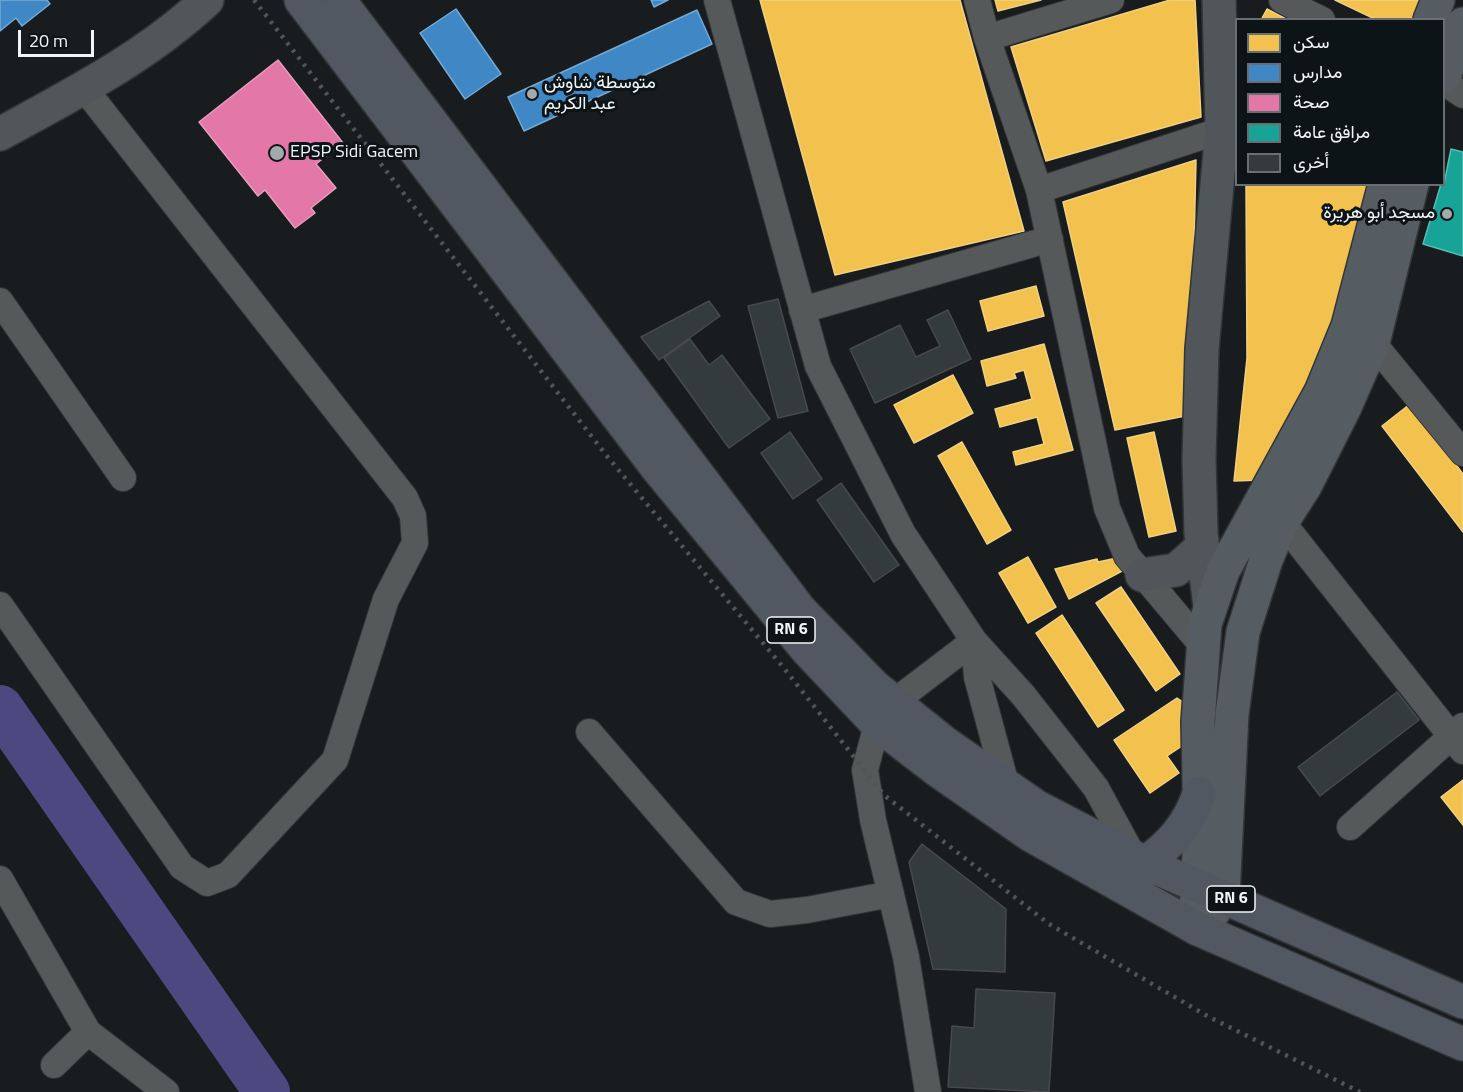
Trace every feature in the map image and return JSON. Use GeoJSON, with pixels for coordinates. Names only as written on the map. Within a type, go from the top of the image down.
{"type":"FeatureCollection","features":[{"type":"Feature","properties":{"kind":"highway","name":"RN 6"},"geometry":{"type":"LineString","coordinates":[[301,0],[658,469],[785,624],[886,713],[937,770],[1029,834],[1198,929],[1463,1044]]}},
{"type":"Feature","properties":{"kind":"highway","name":"RN 6"},"geometry":{"type":"LineString","coordinates":[[339,0],[800,610],[874,686],[886,713],[945,743],[1037,807],[1140,860],[1463,1002]]}},
{"type":"Feature","properties":{"kind":"highway"},"geometry":{"type":"LineString","coordinates":[[1140,860],[1160,852],[1185,825],[1199,794]]}},
{"type":"Feature","properties":{"kind":"main road"},"geometry":{"type":"LineString","coordinates":[[1431,18],[1437,0]]}},
{"type":"Feature","properties":{"kind":"main road"},"geometry":{"type":"LineString","coordinates":[[1445,72],[1463,24]]}},
{"type":"Feature","properties":{"kind":"main road"},"geometry":{"type":"LineString","coordinates":[[1361,335],[1385,186]]}},
{"type":"Feature","properties":{"kind":"main road"},"geometry":{"type":"LineString","coordinates":[[1198,929],[1210,890],[1243,632],[1266,560],[1271,513],[1321,392],[1361,335],[1411,186]]}},
{"type":"Feature","properties":{"kind":"main road"},"geometry":{"type":"LineString","coordinates":[[1210,890],[1199,794],[1198,722],[1206,625],[1223,571],[1271,513]]}},
{"type":"Feature","properties":{"kind":"main road"},"geometry":{"type":"LineString","coordinates":[[1206,625],[1243,632]]}},
{"type":"Feature","properties":{"kind":"street"},"geometry":{"type":"LineString","coordinates":[[0,134],[84,88],[177,28],[207,0]]}},
{"type":"Feature","properties":{"kind":"street"},"geometry":{"type":"LineString","coordinates":[[717,0],[818,366],[903,534],[974,641],[1023,695],[1095,788],[1140,860]]}},
{"type":"Feature","properties":{"kind":"street"},"geometry":{"type":"LineString","coordinates":[[977,0],[987,38],[1039,190],[1107,508],[1127,556],[1142,575],[1206,625]]}},
{"type":"Feature","properties":{"kind":"street"},"geometry":{"type":"LineString","coordinates":[[987,38],[1111,0]]}},
{"type":"Feature","properties":{"kind":"street"},"geometry":{"type":"LineString","coordinates":[[1206,625],[1199,459],[1202,349],[1222,130],[1219,0]]}},
{"type":"Feature","properties":{"kind":"street"},"geometry":{"type":"LineString","coordinates":[[1282,0],[1318,18]]}},
{"type":"Feature","properties":{"kind":"street"},"geometry":{"type":"LineString","coordinates":[[1445,83],[1463,95]]}},
{"type":"Feature","properties":{"kind":"street"},"geometry":{"type":"LineString","coordinates":[[0,605],[182,867],[207,883],[228,875],[335,760],[386,599],[415,543],[413,516],[405,498],[84,88]]}},
{"type":"Feature","properties":{"kind":"street"},"geometry":{"type":"LineString","coordinates":[[1039,190],[1222,130]]}},
{"type":"Feature","properties":{"kind":"street"},"geometry":{"type":"LineString","coordinates":[[802,310],[1050,239]]}},
{"type":"Feature","properties":{"kind":"street"},"geometry":{"type":"LineString","coordinates":[[0,301],[123,478]]}},
{"type":"Feature","properties":{"kind":"street"},"geometry":{"type":"LineString","coordinates":[[1361,335],[1463,453]]}},
{"type":"Feature","properties":{"kind":"street"},"geometry":{"type":"LineString","coordinates":[[1271,513],[1459,738],[1350,827]]}},
{"type":"Feature","properties":{"kind":"street"},"geometry":{"type":"LineString","coordinates":[[1142,575],[1176,570],[1202,547]]}},
{"type":"Feature","properties":{"kind":"street"},"geometry":{"type":"LineString","coordinates":[[928,1092],[906,957],[873,820],[865,770],[886,713],[974,641]]}},
{"type":"Feature","properties":{"kind":"street"},"geometry":{"type":"LineString","coordinates":[[974,641],[977,677],[1005,785],[1029,834]]}},
{"type":"Feature","properties":{"kind":"street"},"geometry":{"type":"LineString","coordinates":[[589,732],[736,902],[770,914],[807,910],[891,894]]}},
{"type":"Feature","properties":{"kind":"street"},"geometry":{"type":"LineString","coordinates":[[0,879],[88,1032],[166,1092]]}},
{"type":"Feature","properties":{"kind":"street"},"geometry":{"type":"LineString","coordinates":[[54,1065],[88,1032]]}},
{"type":"Feature","properties":{"kind":"building: سكن"},"geometry":{"type":"Polygon","coordinates":[[[760,0],[960,0],[1024,231],[835,275],[760,0]]]}},
{"type":"Feature","properties":{"kind":"building: سكن"},"geometry":{"type":"Polygon","coordinates":[[[995,0],[1041,0],[998,11],[995,0]]]}},
{"type":"Feature","properties":{"kind":"building: سكن"},"geometry":{"type":"Polygon","coordinates":[[[1170,0],[1195,0],[1201,117],[1046,161],[1011,47],[1170,0]]]}},
{"type":"Feature","properties":{"kind":"building: سكن"},"geometry":{"type":"Polygon","coordinates":[[[1335,0],[1421,0],[1415,18],[1373,18],[1335,0]]]}},
{"type":"Feature","properties":{"kind":"building: سكن"},"geometry":{"type":"Polygon","coordinates":[[[1267,9],[1284,18],[1262,18],[1267,9]]]}},
{"type":"Feature","properties":{"kind":"building: سكن"},"geometry":{"type":"Polygon","coordinates":[[[1196,160],[1190,415],[1115,430],[1063,202],[1196,160]]]}},
{"type":"Feature","properties":{"kind":"building: سكن"},"geometry":{"type":"Polygon","coordinates":[[[1246,186],[1367,186],[1324,364],[1262,480],[1234,481],[1247,358],[1246,186]]]}},
{"type":"Feature","properties":{"kind":"building: سكن"},"geometry":{"type":"Polygon","coordinates":[[[1036,286],[1044,316],[988,331],[980,301],[1036,286]]]}},
{"type":"Feature","properties":{"kind":"building: سكن"},"geometry":{"type":"Polygon","coordinates":[[[1044,344],[1073,450],[1016,465],[1013,452],[1044,444],[1037,417],[1000,427],[995,409],[1032,399],[1024,370],[1014,373],[1016,378],[987,386],[981,361],[1044,344]]]}},
{"type":"Feature","properties":{"kind":"building: سكن"},"geometry":{"type":"Polygon","coordinates":[[[953,375],[973,413],[914,443],[894,405],[953,375]]]}},
{"type":"Feature","properties":{"kind":"building: سكن"},"geometry":{"type":"Polygon","coordinates":[[[1410,404],[1463,474],[1463,532],[1382,426],[1410,404]]]}},
{"type":"Feature","properties":{"kind":"building: سكن"},"geometry":{"type":"Polygon","coordinates":[[[1154,432],[1176,531],[1149,537],[1127,438],[1154,432]]]}},
{"type":"Feature","properties":{"kind":"building: سكن"},"geometry":{"type":"Polygon","coordinates":[[[962,442],[1011,530],[987,544],[938,456],[962,442]]]}},
{"type":"Feature","properties":{"kind":"building: سكن"},"geometry":{"type":"Polygon","coordinates":[[[1028,557],[1056,607],[1028,623],[999,573],[1028,557]]]}},
{"type":"Feature","properties":{"kind":"building: سكن"},"geometry":{"type":"Polygon","coordinates":[[[1117,558],[1124,570],[1069,599],[1055,569],[1097,559],[1098,562],[1117,558]]]}},
{"type":"Feature","properties":{"kind":"building: سكن"},"geometry":{"type":"Polygon","coordinates":[[[1121,587],[1180,674],[1156,691],[1096,603],[1121,587]]]}},
{"type":"Feature","properties":{"kind":"building: سكن"},"geometry":{"type":"Polygon","coordinates":[[[1062,615],[1124,710],[1098,727],[1036,633],[1062,615]]]}},
{"type":"Feature","properties":{"kind":"building: سكن"},"geometry":{"type":"Polygon","coordinates":[[[1177,698],[1183,702],[1182,746],[1167,756],[1179,773],[1150,793],[1114,740],[1177,698]]]}},
{"type":"Feature","properties":{"kind":"building: سكن"},"geometry":{"type":"Polygon","coordinates":[[[1463,780],[1463,825],[1441,797],[1463,780]]]}},
{"type":"Feature","properties":{"kind":"building: مدارس"},"geometry":{"type":"Polygon","coordinates":[[[0,0],[47,0],[50,4],[22,26],[16,18],[0,31],[0,0]]]}},
{"type":"Feature","properties":{"kind":"building: مدارس"},"geometry":{"type":"Polygon","coordinates":[[[651,0],[668,0],[654,7],[651,0]]]}},
{"type":"Feature","properties":{"kind":"building: مدارس"},"geometry":{"type":"Polygon","coordinates":[[[456,9],[501,74],[465,99],[420,33],[456,9]]]}},
{"type":"Feature","properties":{"kind":"building: مدارس"},"geometry":{"type":"Polygon","coordinates":[[[697,10],[712,44],[524,131],[508,97],[697,10]]]}},
{"type":"Feature","properties":{"kind":"building: صحة","name":"EPSP Sidi Gacem"},"geometry":{"type":"Polygon","coordinates":[[[278,60],[343,143],[316,164],[336,188],[311,208],[315,213],[295,228],[265,190],[258,196],[199,122],[278,60]]]}},
{"type":"Feature","properties":{"kind":"building: مرافق عامة","name":"مسجد أبو هريرة"},"geometry":{"type":"Polygon","coordinates":[[[1451,149],[1463,152],[1463,256],[1423,244],[1440,186],[1445,186],[1451,149]]]}},
{"type":"Feature","properties":{"kind":"building: أخرى"},"geometry":{"type":"Polygon","coordinates":[[[778,299],[808,411],[778,418],[748,306],[778,299]]]}},
{"type":"Feature","properties":{"kind":"building: أخرى"},"geometry":{"type":"Polygon","coordinates":[[[709,301],[720,316],[659,360],[641,337],[709,301]]]}},
{"type":"Feature","properties":{"kind":"building: أخرى"},"geometry":{"type":"Polygon","coordinates":[[[948,310],[971,359],[875,403],[850,349],[900,325],[916,357],[940,346],[927,320],[948,310]]]}},
{"type":"Feature","properties":{"kind":"building: أخرى"},"geometry":{"type":"Polygon","coordinates":[[[690,339],[709,365],[722,355],[770,419],[729,448],[664,358],[690,339]]]}},
{"type":"Feature","properties":{"kind":"building: أخرى"},"geometry":{"type":"Polygon","coordinates":[[[790,432],[822,479],[793,499],[761,453],[790,432]]]}},
{"type":"Feature","properties":{"kind":"building: أخرى"},"geometry":{"type":"Polygon","coordinates":[[[841,483],[899,565],[874,582],[817,500],[841,483]]]}},
{"type":"Feature","properties":{"kind":"building: أخرى"},"geometry":{"type":"Polygon","coordinates":[[[1397,692],[1419,720],[1320,796],[1298,767],[1397,692]]]}},
{"type":"Feature","properties":{"kind":"building: أخرى"},"geometry":{"type":"Polygon","coordinates":[[[922,844],[1006,909],[1005,972],[933,969],[909,862],[922,844]]]}},
{"type":"Feature","properties":{"kind":"building: أخرى"},"geometry":{"type":"Polygon","coordinates":[[[976,989],[1055,993],[1049,1092],[948,1087],[952,1026],[974,1028],[976,989]]]}},
{"type":"Feature","properties":{"kind":"waterway"},"geometry":{"type":"LineString","coordinates":[[0,708],[267,1092]]}},
{"type":"Feature","properties":{"kind":"railway"},"geometry":{"type":"LineString","coordinates":[[254,0],[606,455],[783,667],[884,795],[1049,924],[1209,1017],[1360,1092]]}},
{"type":"Feature","properties":{"kind":"place","name":"متوسطة شاوش عبد الكريم"},"geometry":{"type":"Point","coordinates":[532,94]}},
{"type":"Feature","properties":{"kind":"place","name":"EPSP Sidi Gacem"},"geometry":{"type":"Point","coordinates":[277,153]}},
{"type":"Feature","properties":{"kind":"place","name":"مسجد أبو هريرة"},"geometry":{"type":"Point","coordinates":[1447,214]}}]}
